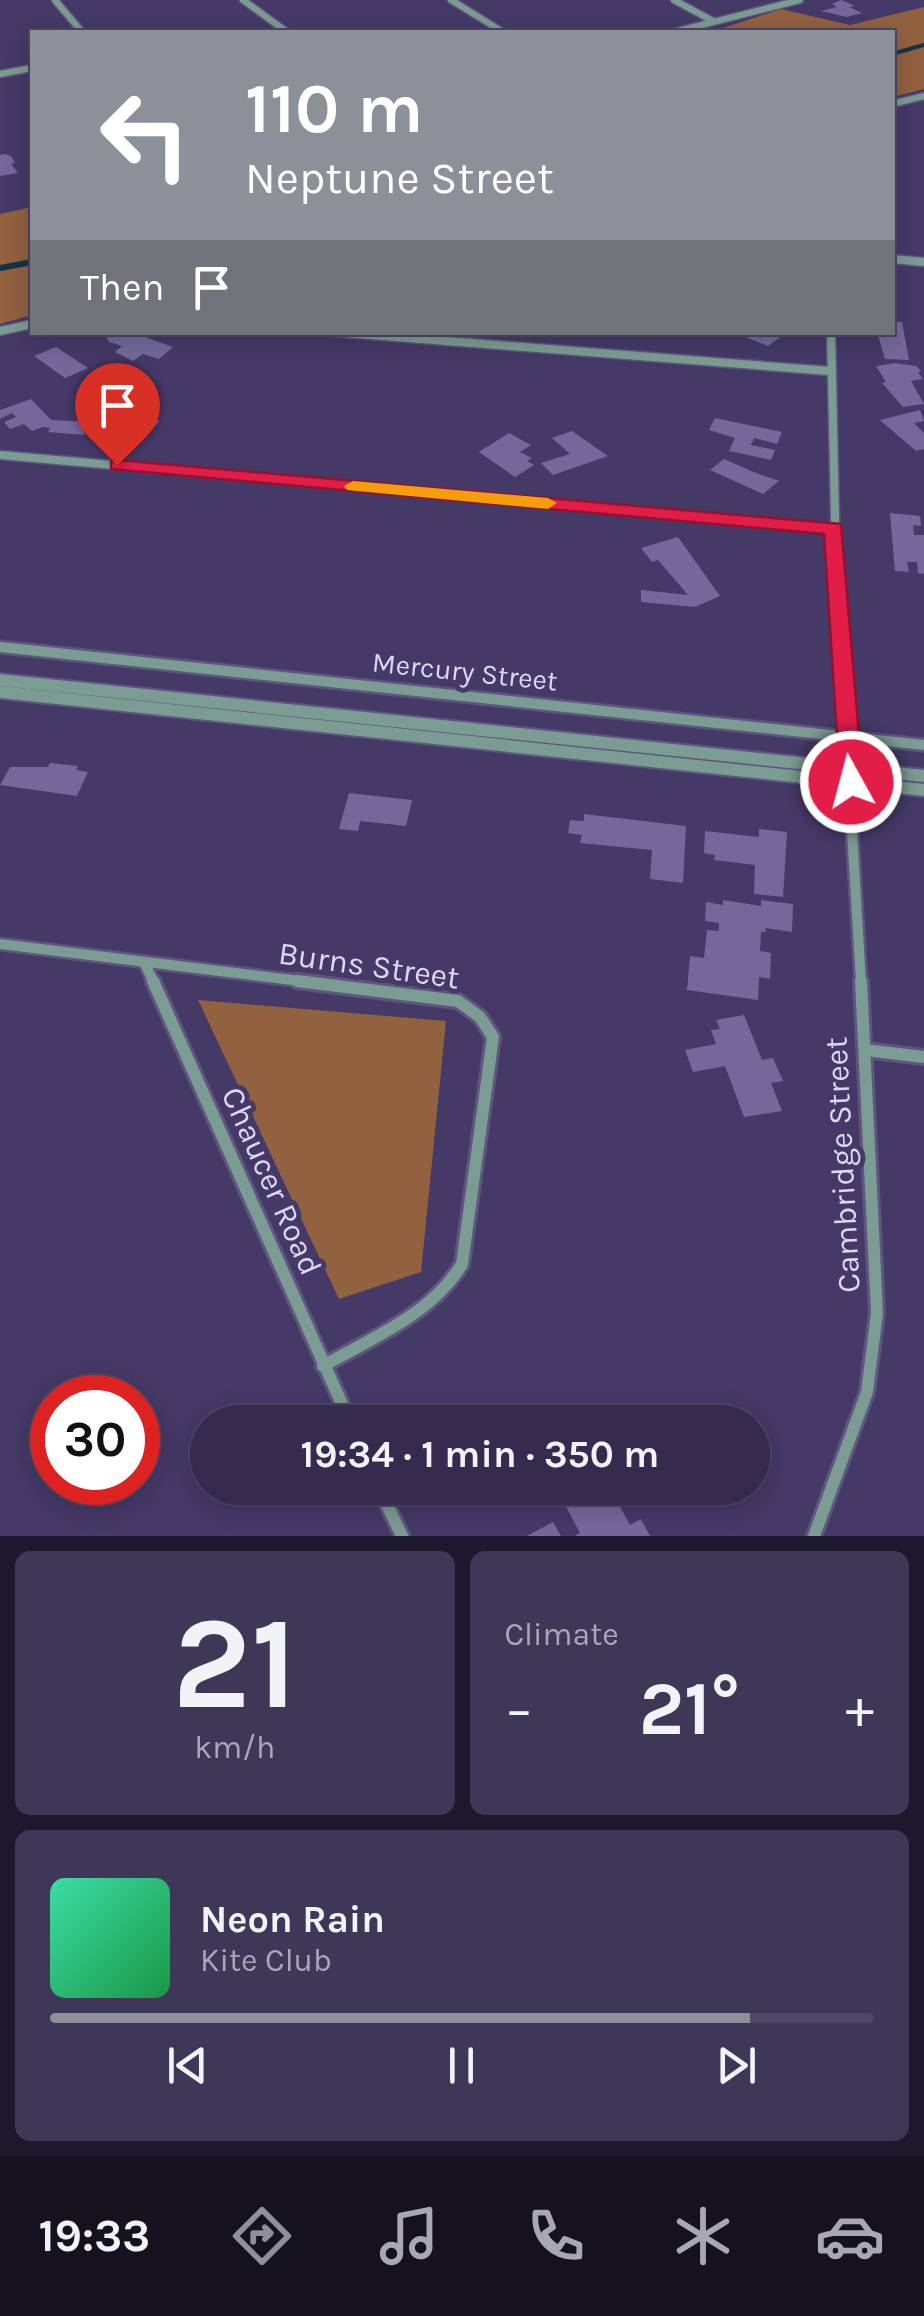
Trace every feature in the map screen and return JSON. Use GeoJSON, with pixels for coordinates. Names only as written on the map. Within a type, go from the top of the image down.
{"type":"FeatureCollection","features":[{"type":"Feature","properties":{"kind":"street"},"geometry":{"type":"LineString","coordinates":[[55,0],[80,30]]}},
{"type":"Feature","properties":{"kind":"street"},"geometry":{"type":"LineString","coordinates":[[243,0],[284,30]]}},
{"type":"Feature","properties":{"kind":"street"},"geometry":{"type":"LineString","coordinates":[[451,0],[500,30]]}},
{"type":"Feature","properties":{"kind":"street"},"geometry":{"type":"LineString","coordinates":[[674,0],[713,21]]}},
{"type":"Feature","properties":{"kind":"street"},"geometry":{"type":"LineString","coordinates":[[681,30],[800,0]]}},
{"type":"Feature","properties":{"kind":"street"},"geometry":{"type":"LineString","coordinates":[[0,74],[30,68]]}},
{"type":"Feature","properties":{"kind":"street"},"geometry":{"type":"LineString","coordinates":[[895,103],[924,96]]}},
{"type":"Feature","properties":{"kind":"street"},"geometry":{"type":"LineString","coordinates":[[895,259],[924,262]]}},
{"type":"Feature","properties":{"kind":"street"},"geometry":{"type":"LineString","coordinates":[[0,331],[30,324]]}},
{"type":"Feature","properties":{"kind":"street"},"geometry":{"type":"LineString","coordinates":[[370,335],[830,371]]}},
{"type":"Feature","properties":{"kind":"street"},"geometry":{"type":"LineString","coordinates":[[469,343],[473,335]]}},
{"type":"Feature","properties":{"kind":"street","name":"Cambridge Street"},"geometry":{"type":"LineString","coordinates":[[814,1536],[866,1392],[877,1313],[834,528],[830,335]]}},
{"type":"Feature","properties":{"kind":"street"},"geometry":{"type":"LineString","coordinates":[[0,455],[834,528]]}},
{"type":"Feature","properties":{"kind":"street","name":"Mercury Street"},"geometry":{"type":"LineString","coordinates":[[0,647],[924,745]]}},
{"type":"Feature","properties":{"kind":"street","name":"Mercury Street"},"geometry":{"type":"LineString","coordinates":[[0,680],[850,775],[924,790]]}},
{"type":"Feature","properties":{"kind":"street","name":"Mercury Street"},"geometry":{"type":"LineString","coordinates":[[0,692],[850,775],[924,776]]}},
{"type":"Feature","properties":{"kind":"street","name":"Burns Street"},"geometry":{"type":"LineString","coordinates":[[0,944],[458,1002],[480,1017],[492,1037],[462,1264],[456,1280],[429,1302],[324,1366]]}},
{"type":"Feature","properties":{"kind":"street","name":"Chaucer Road"},"geometry":{"type":"LineString","coordinates":[[144,962],[342,1405]]}},
{"type":"Feature","properties":{"kind":"street"},"geometry":{"type":"LineString","coordinates":[[865,1050],[924,1057]]}},
{"type":"Feature","properties":{"kind":"street"},"geometry":{"type":"LineString","coordinates":[[388,1505],[402,1536]]}},
{"type":"Feature","properties":{"kind":"shaded area"},"geometry":{"type":"Polygon","coordinates":[[[924,7],[924,89],[895,96],[895,30],[717,30],[781,9],[850,25],[924,7]]]}},
{"type":"Feature","properties":{"kind":"shaded area"},"geometry":{"type":"Polygon","coordinates":[[[30,207],[30,316],[0,324],[0,214],[30,207]]]}},
{"type":"Feature","properties":{"kind":"shaded area"},"geometry":{"type":"Polygon","coordinates":[[[198,1000],[446,1021],[421,1272],[339,1299],[198,1000]]]}},
{"type":"Feature","properties":{"kind":"building"},"geometry":{"type":"Polygon","coordinates":[[[841,0],[862,13],[847,17],[821,11],[837,7],[832,4],[841,0]]]}},
{"type":"Feature","properties":{"kind":"building"},"geometry":{"type":"Polygon","coordinates":[[[0,155],[11,156],[15,163],[11,164],[18,173],[0,176],[0,155]]]}},
{"type":"Feature","properties":{"kind":"building"},"geometry":{"type":"Polygon","coordinates":[[[895,321],[902,322],[909,360],[885,359],[878,335],[895,335],[895,321]]]}},
{"type":"Feature","properties":{"kind":"building"},"geometry":{"type":"Polygon","coordinates":[[[106,335],[140,335],[173,347],[159,359],[143,354],[133,361],[115,352],[122,346],[109,342],[106,335]]]}},
{"type":"Feature","properties":{"kind":"building"},"geometry":{"type":"Polygon","coordinates":[[[744,335],[783,335],[768,346],[744,335]]]}},
{"type":"Feature","properties":{"kind":"building"},"geometry":{"type":"Polygon","coordinates":[[[56,347],[88,368],[65,378],[34,356],[56,347]]]}},
{"type":"Feature","properties":{"kind":"building"},"geometry":{"type":"Polygon","coordinates":[[[876,366],[916,366],[921,371],[918,372],[923,379],[911,381],[924,404],[903,407],[882,383],[886,382],[876,366]]]}},
{"type":"Feature","properties":{"kind":"building"},"geometry":{"type":"Polygon","coordinates":[[[31,399],[51,420],[91,422],[84,435],[48,432],[50,428],[43,427],[32,431],[24,424],[10,429],[4,422],[16,417],[12,413],[0,419],[0,410],[31,399]]]}},
{"type":"Feature","properties":{"kind":"building"},"geometry":{"type":"Polygon","coordinates":[[[113,409],[160,421],[141,440],[130,437],[136,432],[118,427],[111,434],[91,428],[113,409]]]}},
{"type":"Feature","properties":{"kind":"building"},"geometry":{"type":"Polygon","coordinates":[[[920,410],[924,421],[914,423],[924,433],[924,449],[916,451],[880,420],[920,410]]]}},
{"type":"Feature","properties":{"kind":"building"},"geometry":{"type":"Polygon","coordinates":[[[715,418],[782,432],[777,444],[754,438],[751,445],[775,450],[771,460],[729,451],[735,438],[709,430],[715,418]]]}},
{"type":"Feature","properties":{"kind":"building"},"geometry":{"type":"Polygon","coordinates":[[[572,431],[608,456],[553,475],[541,463],[570,454],[552,438],[572,431]]]}},
{"type":"Feature","properties":{"kind":"building"},"geometry":{"type":"Polygon","coordinates":[[[509,433],[531,445],[520,452],[532,458],[527,461],[534,465],[515,477],[479,452],[509,433]]]}},
{"type":"Feature","properties":{"kind":"building"},"geometry":{"type":"Polygon","coordinates":[[[724,459],[779,481],[763,494],[710,470],[724,459]]]}},
{"type":"Feature","properties":{"kind":"building"},"geometry":{"type":"Polygon","coordinates":[[[890,513],[920,516],[921,526],[913,525],[914,535],[924,535],[924,574],[918,573],[917,562],[907,562],[909,572],[895,571],[890,513]]]}},
{"type":"Feature","properties":{"kind":"building"},"geometry":{"type":"Polygon","coordinates":[[[678,537],[720,596],[695,607],[641,602],[641,590],[688,595],[658,560],[652,562],[641,548],[678,537]]]}},
{"type":"Feature","properties":{"kind":"building"},"geometry":{"type":"Polygon","coordinates":[[[50,763],[78,766],[76,770],[88,772],[77,796],[0,785],[10,767],[48,767],[50,763]]]}},
{"type":"Feature","properties":{"kind":"building"},"geometry":{"type":"Polygon","coordinates":[[[349,793],[412,800],[406,826],[360,821],[358,831],[339,829],[349,793]]]}},
{"type":"Feature","properties":{"kind":"building"},"geometry":{"type":"Polygon","coordinates":[[[584,814],[686,826],[683,883],[650,879],[652,850],[580,843],[582,835],[568,833],[570,820],[584,821],[584,814]]]}},
{"type":"Feature","properties":{"kind":"building"},"geometry":{"type":"Polygon","coordinates":[[[759,829],[787,832],[783,897],[754,894],[755,865],[714,860],[715,855],[704,853],[705,831],[759,837],[759,829]]]}},
{"type":"Feature","properties":{"kind":"building"},"geometry":{"type":"Polygon","coordinates":[[[723,900],[761,906],[761,900],[793,904],[792,932],[765,928],[766,932],[761,932],[760,951],[771,953],[770,979],[759,977],[758,1000],[687,990],[690,956],[704,958],[707,930],[719,931],[719,923],[705,921],[706,902],[723,905],[723,900]]]}},
{"type":"Feature","properties":{"kind":"building"},"geometry":{"type":"Polygon","coordinates":[[[744,1015],[762,1060],[773,1058],[783,1081],[771,1083],[782,1111],[744,1117],[725,1066],[693,1072],[685,1050],[716,1044],[711,1030],[720,1029],[716,1020],[744,1015]]]}},
{"type":"Feature","properties":{"kind":"building"},"geometry":{"type":"Polygon","coordinates":[[[565,1505],[619,1505],[630,1525],[641,1519],[650,1536],[575,1536],[580,1533],[565,1505]]]}},
{"type":"Feature","properties":{"kind":"building"},"geometry":{"type":"Polygon","coordinates":[[[553,1522],[561,1536],[527,1536],[553,1522]]]}},
{"type":"Feature","properties":{"kind":"waterway"},"geometry":{"type":"LineString","coordinates":[[895,53],[924,45]]}},
{"type":"Feature","properties":{"kind":"waterway"},"geometry":{"type":"LineString","coordinates":[[0,268],[30,262]]}},
{"type":"Feature","properties":{"kind":"slow traffic"},"geometry":{"type":"LineString","coordinates":[[353,486],[548,503]]}},
{"type":"Feature","properties":{"kind":"route"},"geometry":{"type":"LineString","coordinates":[[117,465],[834,528],[851,782]]}}]}
